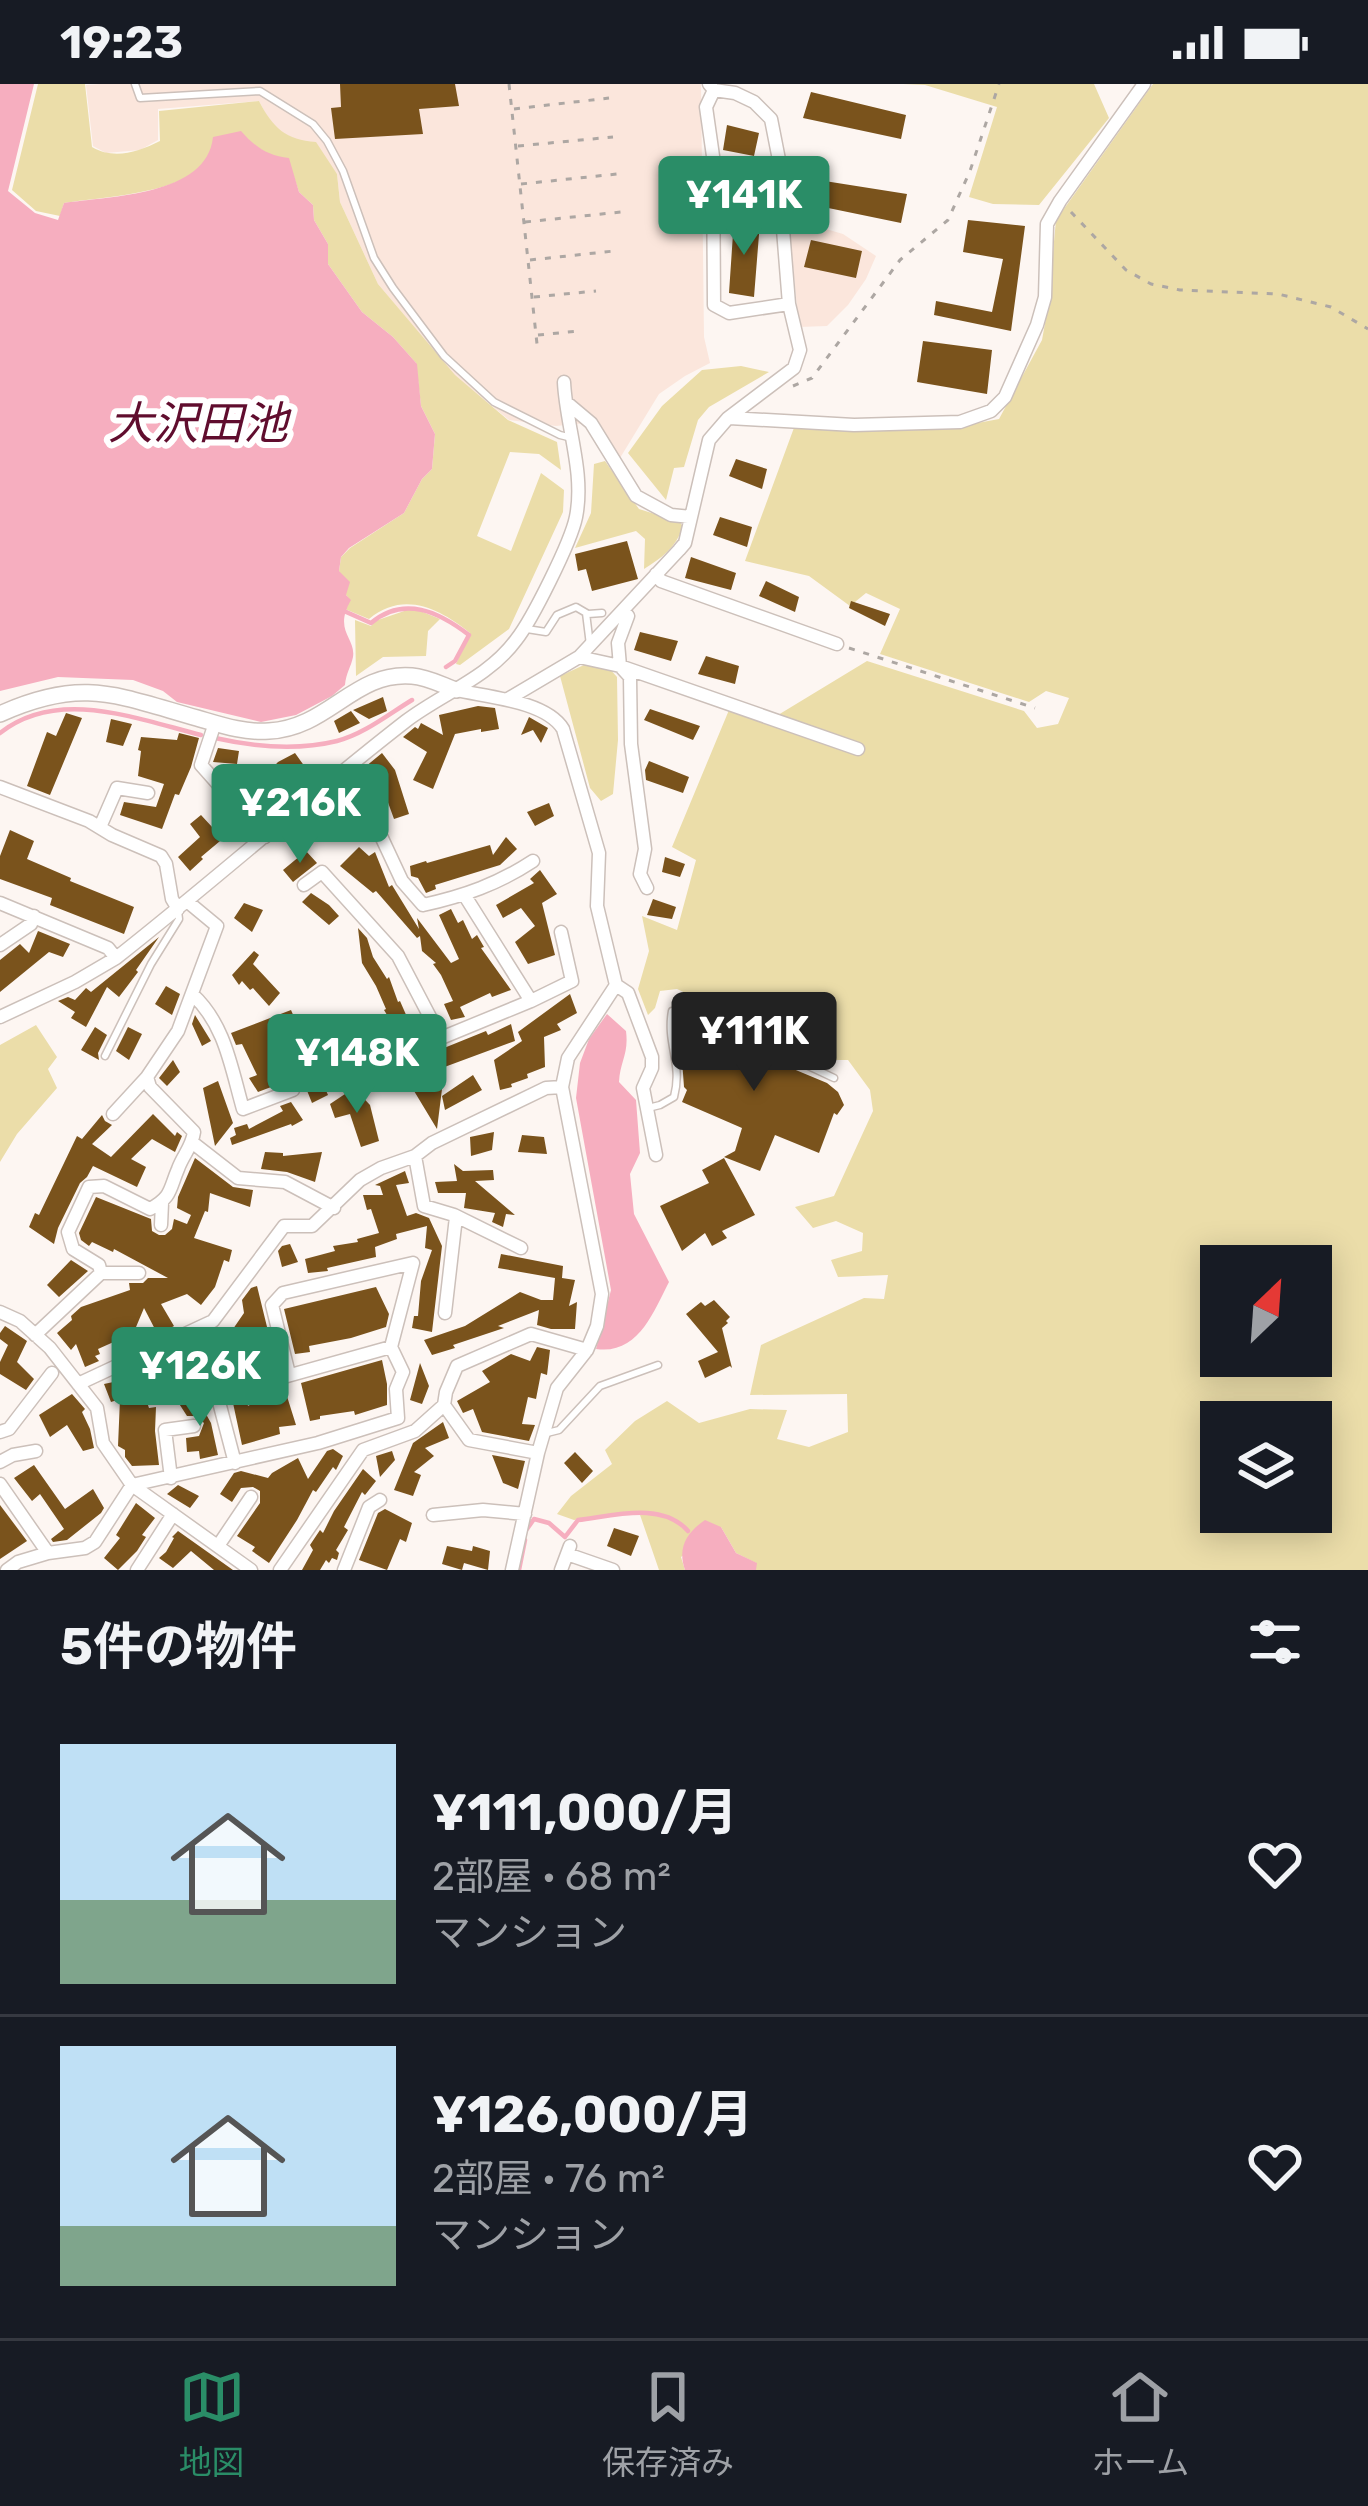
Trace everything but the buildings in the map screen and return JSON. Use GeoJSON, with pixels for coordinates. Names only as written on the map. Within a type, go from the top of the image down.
{"type":"FeatureCollection","features":[{"type":"Feature","properties":{"kind":"street"},"geometry":{"type":"LineString","coordinates":[[728,418],[854,425],[960,422],[992,411],[1005,397],[1037,325],[1045,297],[1047,224],[1144,84]]}},
{"type":"Feature","properties":{"kind":"street"},"geometry":{"type":"LineString","coordinates":[[508,699],[585,652],[685,543],[709,440],[728,418],[794,368],[800,350],[789,304],[782,175],[771,118],[754,102],[711,87],[706,107],[713,156],[714,305],[729,313],[789,304]]}},
{"type":"Feature","properties":{"kind":"street"},"geometry":{"type":"LineString","coordinates":[[0,1018],[116,958],[411,717],[488,670],[515,643],[575,523],[574,438],[564,382]]}},
{"type":"Feature","properties":{"kind":"street"},"geometry":{"type":"LineString","coordinates":[[565,401],[591,423],[636,496],[671,515],[691,517]]}},
{"type":"Feature","properties":{"kind":"street"},"geometry":{"type":"LineString","coordinates":[[656,574],[661,581],[837,644]]}},
{"type":"Feature","properties":{"kind":"street"},"geometry":{"type":"LineString","coordinates":[[623,610],[628,616],[618,644],[620,666],[630,677],[631,745],[645,849],[640,874],[647,888]]}},
{"type":"Feature","properties":{"kind":"street"},"geometry":{"type":"LineString","coordinates":[[585,652],[858,749]]}},
{"type":"Feature","properties":{"kind":"street"},"geometry":{"type":"LineString","coordinates":[[0,715],[46,696],[86,691],[253,731],[290,728],[326,713],[362,686],[418,676],[456,690],[508,699],[558,720],[571,749],[599,853],[597,906],[616,985],[628,993],[652,1057],[643,1088],[656,1155]]}},
{"type":"Feature","properties":{"kind":"street"},"geometry":{"type":"LineString","coordinates":[[215,723],[201,765],[265,836]]}},
{"type":"Feature","properties":{"kind":"street"},"geometry":{"type":"LineString","coordinates":[[339,776],[373,819],[402,881],[423,905],[465,896],[532,861]]}},
{"type":"Feature","properties":{"kind":"street"},"geometry":{"type":"LineString","coordinates":[[0,788],[161,856],[172,899],[217,926],[178,1030],[147,1077],[112,1114]]}},
{"type":"Feature","properties":{"kind":"street"},"geometry":{"type":"LineString","coordinates":[[100,827],[117,788],[148,793]]}},
{"type":"Feature","properties":{"kind":"street"},"geometry":{"type":"LineString","coordinates":[[304,885],[322,872],[371,924],[398,956],[441,1038],[572,981],[561,932]]}},
{"type":"Feature","properties":{"kind":"street"},"geometry":{"type":"LineString","coordinates":[[465,896],[531,1001]]}},
{"type":"Feature","properties":{"kind":"street"},"geometry":{"type":"LineString","coordinates":[[0,904],[108,948],[116,958]]}},
{"type":"Feature","properties":{"kind":"street"},"geometry":{"type":"LineString","coordinates":[[0,946],[31,924],[34,916]]}},
{"type":"Feature","properties":{"kind":"street"},"geometry":{"type":"LineString","coordinates":[[512,1570],[557,1388],[587,1350],[597,1326],[602,1294],[562,1087],[577,1040],[616,985]]}},
{"type":"Feature","properties":{"kind":"street"},"geometry":{"type":"LineString","coordinates":[[192,994],[220,1028],[243,1109],[296,1096],[278,1054]]}},
{"type":"Feature","properties":{"kind":"street"},"geometry":{"type":"LineString","coordinates":[[101,1273],[99,1265],[73,1249],[68,1232],[89,1187],[104,1186],[150,1209],[172,1190],[178,1167],[193,1143],[194,1132],[150,1087],[147,1077]]}},
{"type":"Feature","properties":{"kind":"street"},"geometry":{"type":"LineString","coordinates":[[78,1384],[213,1321],[284,1226],[312,1226],[360,1180],[381,1168],[415,1156],[432,1143],[546,1088],[562,1087]]}},
{"type":"Feature","properties":{"kind":"street"},"geometry":{"type":"LineString","coordinates":[[193,1143],[238,1178],[284,1182],[334,1208]]}},
{"type":"Feature","properties":{"kind":"street"},"geometry":{"type":"LineString","coordinates":[[415,1156],[424,1206],[521,1248]]}},
{"type":"Feature","properties":{"kind":"street"},"geometry":{"type":"LineString","coordinates":[[161,1225],[162,1203]]}},
{"type":"Feature","properties":{"kind":"street"},"geometry":{"type":"LineString","coordinates":[[446,1313],[456,1216]]}},
{"type":"Feature","properties":{"kind":"street"},"geometry":{"type":"LineString","coordinates":[[7,1570],[48,1552],[85,1548],[95,1542],[132,1485],[318,1443],[398,1418],[396,1389],[403,1372],[391,1347],[413,1263],[283,1293],[272,1305],[289,1374]]}},
{"type":"Feature","properties":{"kind":"street"},"geometry":{"type":"LineString","coordinates":[[35,1335],[101,1273],[139,1273]]}},
{"type":"Feature","properties":{"kind":"street"},"geometry":{"type":"LineString","coordinates":[[0,1312],[20,1321],[50,1348],[97,1408],[103,1443],[132,1485],[251,1570]]}},
{"type":"Feature","properties":{"kind":"street"},"geometry":{"type":"LineString","coordinates":[[538,1453],[469,1440],[445,1405],[457,1366],[531,1334],[587,1350]]}},
{"type":"Feature","properties":{"kind":"street"},"geometry":{"type":"LineString","coordinates":[[235,1463],[219,1402],[230,1392],[391,1347]]}},
{"type":"Feature","properties":{"kind":"street"},"geometry":{"type":"LineString","coordinates":[[0,1432],[9,1429],[52,1373]]}},
{"type":"Feature","properties":{"kind":"street"},"geometry":{"type":"LineString","coordinates":[[280,1570],[363,1450],[415,1431],[445,1405]]}},
{"type":"Feature","properties":{"kind":"street"},"geometry":{"type":"LineString","coordinates":[[171,1478],[165,1430],[194,1426]]}},
{"type":"Feature","properties":{"kind":"street"},"geometry":{"type":"LineString","coordinates":[[0,1462],[35,1451]]}},
{"type":"Feature","properties":{"kind":"street"},"geometry":{"type":"LineString","coordinates":[[152,1500],[153,1481]]}},
{"type":"Feature","properties":{"kind":"street"},"geometry":{"type":"LineString","coordinates":[[0,1484],[48,1552]]}},
{"type":"Feature","properties":{"kind":"street"},"geometry":{"type":"LineString","coordinates":[[218,1546],[251,1496]]}},
{"type":"Feature","properties":{"kind":"street"},"geometry":{"type":"LineString","coordinates":[[344,1570],[370,1507],[380,1500]]}},
{"type":"Feature","properties":{"kind":"street"},"geometry":{"type":"LineString","coordinates":[[434,1515],[483,1510],[525,1514]]}},
{"type":"Feature","properties":{"kind":"street"},"geometry":{"type":"LineString","coordinates":[[136,1570],[173,1514]]}},
{"type":"Feature","properties":{"kind":"street"},"geometry":{"type":"LineString","coordinates":[[561,1570],[568,1550],[613,1570]]}},
{"type":"Feature","properties":{"kind":"lane"},"geometry":{"type":"LineString","coordinates":[[135,84],[140,98],[260,91],[314,124],[343,171],[374,258],[444,356],[494,402],[574,438]]}},
{"type":"Feature","properties":{"kind":"lane"},"geometry":{"type":"LineString","coordinates":[[524,629],[546,632],[557,615],[576,607],[602,613]]}},
{"type":"Feature","properties":{"kind":"lane"},"geometry":{"type":"LineString","coordinates":[[585,652],[586,613]]}},
{"type":"Feature","properties":{"kind":"lane"},"geometry":{"type":"LineString","coordinates":[[105,1056],[183,905]]}},
{"type":"Feature","properties":{"kind":"lane"},"geometry":{"type":"LineString","coordinates":[[648,1108],[674,1096],[677,1084],[668,1030],[672,1011],[689,1010],[834,1078]]}},
{"type":"Feature","properties":{"kind":"lane"},"geometry":{"type":"LineString","coordinates":[[544,1434],[559,1430],[600,1385],[658,1365]]}},
{"type":"Feature","properties":{"kind":"path"},"geometry":{"type":"LineString","coordinates":[[509,84],[537,344]]}},
{"type":"Feature","properties":{"kind":"path"},"geometry":{"type":"LineString","coordinates":[[754,398],[763,400],[812,378],[900,260],[948,220],[999,84]]}},
{"type":"Feature","properties":{"kind":"path"},"geometry":{"type":"LineString","coordinates":[[512,109],[609,98]]}},
{"type":"Feature","properties":{"kind":"path"},"geometry":{"type":"LineString","coordinates":[[516,146],[613,137]]}},
{"type":"Feature","properties":{"kind":"path"},"geometry":{"type":"LineString","coordinates":[[519,184],[617,174]]}},
{"type":"Feature","properties":{"kind":"path"},"geometry":{"type":"LineString","coordinates":[[1060,201],[1126,270],[1151,284],[1180,290],[1278,294],[1331,308],[1368,328]]}},
{"type":"Feature","properties":{"kind":"path"},"geometry":{"type":"LineString","coordinates":[[524,222],[621,212]]}},
{"type":"Feature","properties":{"kind":"path"},"geometry":{"type":"LineString","coordinates":[[528,260],[614,251]]}},
{"type":"Feature","properties":{"kind":"path"},"geometry":{"type":"LineString","coordinates":[[532,297],[596,290]]}},
{"type":"Feature","properties":{"kind":"path"},"geometry":{"type":"LineString","coordinates":[[536,335],[578,331]]}},
{"type":"Feature","properties":{"kind":"path"},"geometry":{"type":"LineString","coordinates":[[837,644],[1035,708]]}},
{"type":"Feature","properties":{"kind":"shaded area"},"geometry":{"type":"Polygon","coordinates":[[[38,84],[85,84],[92,147],[109,153],[135,151],[160,141],[159,111],[259,101],[282,131],[316,142],[337,174],[340,202],[378,284],[455,375],[508,420],[557,442],[561,470],[539,454],[510,452],[477,536],[511,551],[541,473],[564,490],[563,512],[509,629],[460,665],[456,664],[470,633],[434,610],[408,604],[382,610],[369,619],[345,609],[350,600],[339,571],[341,557],[404,513],[432,469],[435,434],[421,406],[416,363],[362,312],[328,264],[328,244],[314,220],[313,205],[299,192],[291,168],[252,144],[212,152],[201,168],[173,184],[64,203],[60,216],[36,211],[12,190],[38,84]]]}},
{"type":"Feature","properties":{"kind":"shaded area"},"geometry":{"type":"Polygon","coordinates":[[[701,84],[704,337],[710,363],[659,394],[620,458],[596,422],[556,426],[509,420],[454,375],[378,284],[340,202],[337,174],[271,124],[259,101],[158,109],[158,140],[140,150],[106,153],[93,146],[86,85],[701,84]]]}},
{"type":"Feature","properties":{"kind":"shaded area"},"geometry":{"type":"Polygon","coordinates":[[[903,84],[1094,84],[1109,118],[1039,205],[993,204],[969,197],[997,107],[925,85],[903,84]]]}},
{"type":"Feature","properties":{"kind":"shaded area"},"geometry":{"type":"Polygon","coordinates":[[[1153,84],[1368,84],[1368,1570],[756,1570],[756,1563],[736,1553],[721,1527],[681,1557],[685,1570],[659,1570],[639,1512],[574,1520],[557,1514],[571,1496],[612,1464],[605,1450],[635,1421],[667,1401],[699,1423],[750,1409],[787,1410],[777,1439],[809,1447],[848,1432],[847,1394],[750,1395],[761,1345],[864,1298],[884,1299],[888,1275],[838,1277],[831,1260],[862,1251],[863,1233],[836,1221],[813,1228],[795,1207],[834,1196],[873,1111],[870,1090],[848,1060],[828,1060],[677,989],[660,991],[648,1015],[638,989],[649,951],[642,916],[677,930],[696,860],[672,847],[729,710],[858,756],[861,746],[778,715],[867,661],[1024,711],[1037,728],[1058,724],[1069,698],[1046,691],[1029,702],[880,654],[900,609],[866,593],[850,606],[809,576],[745,561],[795,425],[972,424],[999,419],[1042,340],[1056,220],[1153,84]]]}},
{"type":"Feature","properties":{"kind":"shaded area"},"geometry":{"type":"Polygon","coordinates":[[[789,226],[843,234],[876,256],[848,305],[827,326],[799,327],[789,226]]]}},
{"type":"Feature","properties":{"kind":"shaded area"},"geometry":{"type":"Polygon","coordinates":[[[741,366],[769,372],[709,407],[698,420],[684,467],[674,468],[666,500],[628,453],[662,406],[702,370],[741,366]]]}},
{"type":"Feature","properties":{"kind":"shaded area"},"geometry":{"type":"Polygon","coordinates":[[[605,461],[639,509],[683,527],[668,551],[644,569],[645,539],[636,531],[575,548],[591,513],[594,464],[605,461]]]}},
{"type":"Feature","properties":{"kind":"shaded area"},"geometry":{"type":"Polygon","coordinates":[[[413,608],[440,619],[428,631],[426,656],[383,657],[356,676],[355,620],[371,626],[413,608]]]}},
{"type":"Feature","properties":{"kind":"shaded area"},"geometry":{"type":"Polygon","coordinates":[[[584,665],[609,668],[617,677],[613,794],[601,801],[590,788],[560,676],[584,665]]]}},
{"type":"Feature","properties":{"kind":"shaded area"},"geometry":{"type":"Polygon","coordinates":[[[36,1025],[57,1057],[48,1069],[57,1088],[17,1134],[0,1162],[0,1045],[36,1025]]]}},
{"type":"Feature","properties":{"kind":"water","name":"大沢田池"},"geometry":{"type":"Polygon","coordinates":[[[0,84],[34,84],[8,191],[35,213],[58,220],[64,203],[130,195],[175,182],[207,156],[213,137],[241,131],[262,150],[289,158],[299,192],[313,205],[314,220],[328,244],[328,264],[362,312],[417,364],[421,406],[435,434],[432,469],[404,513],[341,557],[339,571],[350,582],[346,595],[351,600],[344,619],[352,661],[345,685],[296,715],[261,722],[177,702],[133,680],[58,677],[0,691],[0,84]]]}},
{"type":"Feature","properties":{"kind":"water"},"geometry":{"type":"Polygon","coordinates":[[[607,1014],[626,1031],[619,1082],[636,1100],[640,1153],[630,1174],[634,1214],[669,1282],[633,1339],[611,1349],[596,1349],[611,1290],[576,1098],[580,1063],[589,1039],[607,1014]]]}},
{"type":"Feature","properties":{"kind":"water"},"geometry":{"type":"Polygon","coordinates":[[[705,1520],[721,1527],[736,1553],[757,1563],[756,1570],[685,1570],[685,1541],[705,1520]]]}},
{"type":"Feature","properties":{"kind":"waterway"},"geometry":{"type":"LineString","coordinates":[[344,611],[371,623],[409,608],[446,619],[469,635],[455,661],[446,667]]}},
{"type":"Feature","properties":{"kind":"waterway"},"geometry":{"type":"LineString","coordinates":[[215,738],[276,747],[322,744],[357,734],[412,700]]}},
{"type":"Feature","properties":{"kind":"waterway"},"geometry":{"type":"LineString","coordinates":[[0,733],[23,719],[72,709],[125,715],[201,735]]}},
{"type":"Feature","properties":{"kind":"waterway"},"geometry":{"type":"LineString","coordinates":[[527,1529],[534,1519],[549,1523],[565,1537],[578,1520],[651,1513],[688,1531]]}},
{"type":"Feature","properties":{"kind":"waterway"},"geometry":{"type":"LineString","coordinates":[[519,1570],[525,1540]]}}]}
